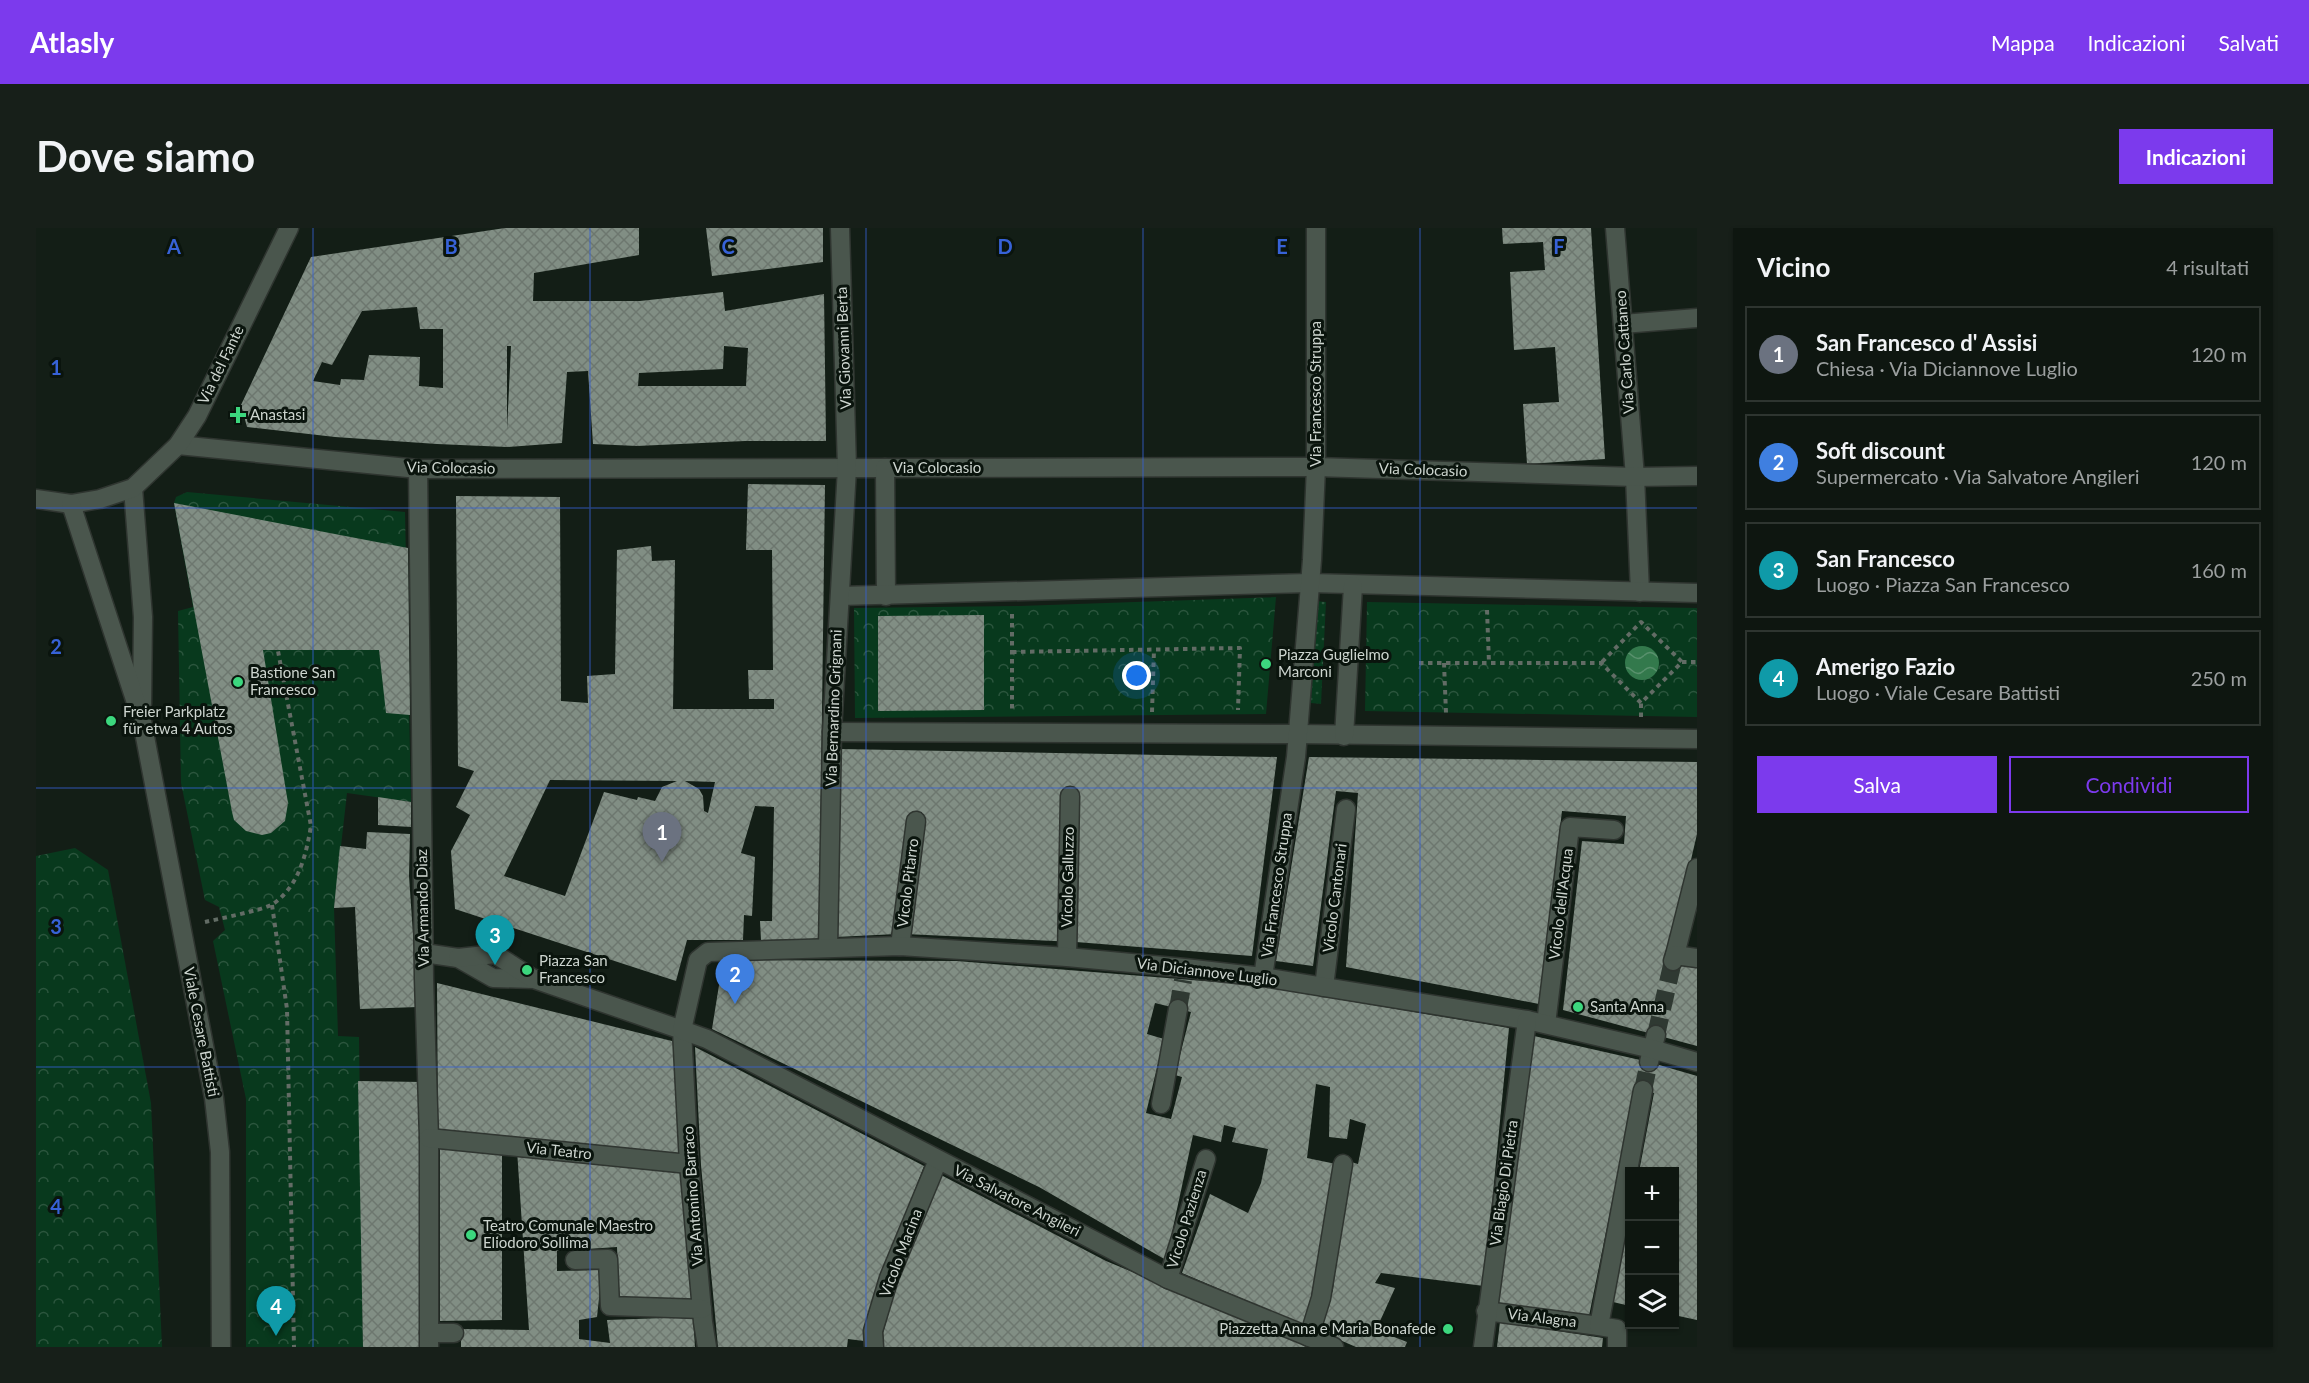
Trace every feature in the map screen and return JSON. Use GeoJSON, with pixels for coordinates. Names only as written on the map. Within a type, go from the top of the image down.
{"type":"FeatureCollection","features":[{"type":"Feature","properties":{"kind":"street","name":"Via del Fante"},"geometry":{"type":"LineString","coordinates":[[133,488],[178,446],[196,416],[288,228]]}},
{"type":"Feature","properties":{"kind":"street","name":"Via Giovanni Berta"},"geometry":{"type":"LineString","coordinates":[[840,228],[847,468]]}},
{"type":"Feature","properties":{"kind":"street","name":"Via Francesco Struppa"},"geometry":{"type":"LineString","coordinates":[[1263,977],[1296,757],[1312,560],[1316,467],[1316,228]]}},
{"type":"Feature","properties":{"kind":"street","name":"Via Carlo Cattaneo"},"geometry":{"type":"LineString","coordinates":[[1615,228],[1635,477],[1640,592]]}},
{"type":"Feature","properties":{"kind":"street"},"geometry":{"type":"LineString","coordinates":[[1623,324],[1697,318]]}},
{"type":"Feature","properties":{"kind":"street","name":"Via Colocasio"},"geometry":{"type":"LineString","coordinates":[[178,446],[418,469],[1316,467],[1635,477],[1697,476]]}},
{"type":"Feature","properties":{"kind":"street","name":"Via Bernardino Grignani"},"geometry":{"type":"LineString","coordinates":[[828,948],[831,732],[847,468]]}},
{"type":"Feature","properties":{"kind":"street"},"geometry":{"type":"LineString","coordinates":[[885,468],[886,596]]}},
{"type":"Feature","properties":{"kind":"street","name":"Via Armando Diaz"},"geometry":{"type":"LineString","coordinates":[[418,469],[424,952],[429,1138],[429,1340]]}},
{"type":"Feature","properties":{"kind":"street"},"geometry":{"type":"LineString","coordinates":[[36,499],[71,504],[100,500],[133,488]]}},
{"type":"Feature","properties":{"kind":"street","name":"Viale Cesare Battisti"},"geometry":{"type":"LineString","coordinates":[[133,488],[143,617],[142,721]]}},
{"type":"Feature","properties":{"kind":"street","name":"Viale Cesare Battisti"},"geometry":{"type":"LineString","coordinates":[[71,504],[142,721],[214,1098],[220,1152],[221,1347]]}},
{"type":"Feature","properties":{"kind":"street"},"geometry":{"type":"LineString","coordinates":[[840,596],[1310,584],[1697,593]]}},
{"type":"Feature","properties":{"kind":"street"},"geometry":{"type":"LineString","coordinates":[[1344,735],[1353,586]]}},
{"type":"Feature","properties":{"kind":"street"},"geometry":{"type":"LineString","coordinates":[[831,732],[1697,739]]}},
{"type":"Feature","properties":{"kind":"street","name":"Vicolo Galluzzo"},"geometry":{"type":"LineString","coordinates":[[1067,957],[1070,796]]}},
{"type":"Feature","properties":{"kind":"street","name":"Vicolo Cantonari"},"geometry":{"type":"LineString","coordinates":[[1324,987],[1346,809]]}},
{"type":"Feature","properties":{"kind":"street","name":"Vicolo Pitarro"},"geometry":{"type":"LineString","coordinates":[[900,946],[916,821]]}},
{"type":"Feature","properties":{"kind":"street","name":"Vicolo dell'Acqua"},"geometry":{"type":"LineString","coordinates":[[1546,1024],[1570,827],[1614,830]]}},
{"type":"Feature","properties":{"kind":"street"},"geometry":{"type":"LineString","coordinates":[[1697,868],[1674,958],[1697,958]]}},
{"type":"Feature","properties":{"kind":"street","name":"Via Diciannove Luglio"},"geometry":{"type":"LineString","coordinates":[[708,952],[900,946],[1067,957],[1184,974],[1263,977],[1527,1020],[1652,1049],[1697,1062]]}},
{"type":"Feature","properties":{"kind":"street"},"geometry":{"type":"LineString","coordinates":[[424,952],[458,958],[493,978],[534,979],[683,1037]]}},
{"type":"Feature","properties":{"kind":"street","name":"Via Antonino Barraco"},"geometry":{"type":"LineString","coordinates":[[707,1347],[689,1164],[683,1037],[698,960],[708,952]]}},
{"type":"Feature","properties":{"kind":"street"},"geometry":{"type":"LineString","coordinates":[[1161,1104],[1178,1009]]}},
{"type":"Feature","properties":{"kind":"street","name":"Via Biagio Di Pietra"},"geometry":{"type":"LineString","coordinates":[[1483,1347],[1486,1311],[1527,1020]]}},
{"type":"Feature","properties":{"kind":"street","name":"Via Salvatore Angileri"},"geometry":{"type":"LineString","coordinates":[[683,1037],[707,1039],[1168,1279],[1334,1347]]}},
{"type":"Feature","properties":{"kind":"street"},"geometry":{"type":"LineString","coordinates":[[1617,1347],[1617,1329],[1599,1326],[1643,1090]]}},
{"type":"Feature","properties":{"kind":"street","name":"Via Teatro"},"geometry":{"type":"LineString","coordinates":[[429,1138],[689,1164]]}},
{"type":"Feature","properties":{"kind":"street","name":"Vicolo Pazienza"},"geometry":{"type":"LineString","coordinates":[[1168,1279],[1206,1159]]}},
{"type":"Feature","properties":{"kind":"street","name":"Vicolo Macina"},"geometry":{"type":"LineString","coordinates":[[874,1347],[873,1331],[889,1278],[938,1160]]}},
{"type":"Feature","properties":{"kind":"street"},"geometry":{"type":"LineString","coordinates":[[1309,1337],[1322,1298],[1343,1164]]}},
{"type":"Feature","properties":{"kind":"street"},"geometry":{"type":"LineString","coordinates":[[575,1260],[608,1259],[610,1306],[702,1309]]}},
{"type":"Feature","properties":{"kind":"street","name":"Via Alagna"},"geometry":{"type":"LineString","coordinates":[[1486,1311],[1599,1326]]}},
{"type":"Feature","properties":{"kind":"street"},"geometry":{"type":"LineString","coordinates":[[429,1340],[454,1333]]}},
{"type":"Feature","properties":{"kind":"path"},"geometry":{"type":"LineString","coordinates":[[1487,612],[1489,663]]}},
{"type":"Feature","properties":{"kind":"path"},"geometry":{"type":"LineString","coordinates":[[1012,613],[1012,732]]}},
{"type":"Feature","properties":{"kind":"path"},"geometry":{"type":"LineString","coordinates":[[1600,663],[1641,622],[1641,614]]}},
{"type":"Feature","properties":{"kind":"path"},"geometry":{"type":"LineString","coordinates":[[1641,622],[1682,662],[1697,662]]}},
{"type":"Feature","properties":{"kind":"path"},"geometry":{"type":"LineString","coordinates":[[1012,652],[1240,648],[1237,734]]}},
{"type":"Feature","properties":{"kind":"path"},"geometry":{"type":"LineString","coordinates":[[1151,733],[1154,650]]}},
{"type":"Feature","properties":{"kind":"path"},"geometry":{"type":"LineString","coordinates":[[182,927],[272,905],[296,878],[307,852],[311,826],[278,651]]}},
{"type":"Feature","properties":{"kind":"path"},"geometry":{"type":"LineString","coordinates":[[1419,663],[1600,663],[1641,703],[1682,662]]}},
{"type":"Feature","properties":{"kind":"path"},"geometry":{"type":"LineString","coordinates":[[1444,663],[1446,737]]}},
{"type":"Feature","properties":{"kind":"path"},"geometry":{"type":"LineString","coordinates":[[272,905],[287,1009],[294,1347]]}},
{"type":"Feature","properties":{"kind":"green space"},"geometry":{"type":"Polygon","coordinates":[[[187,492],[405,512],[411,802],[347,793],[334,908],[338,1036],[359,1037],[363,1347],[246,1347],[246,1099],[213,941],[225,930],[219,907],[205,900],[181,783],[178,611],[193,607],[174,503],[176,497],[187,492]]]}},
{"type":"Feature","properties":{"kind":"green space"},"geometry":{"type":"Polygon","coordinates":[[[1276,597],[1266,714],[855,718],[854,608],[1020,606],[1276,597]]]}},
{"type":"Feature","properties":{"kind":"green space"},"geometry":{"type":"Polygon","coordinates":[[[1315,601],[1326,602],[1321,704],[1311,703],[1315,601]]]}},
{"type":"Feature","properties":{"kind":"green space"},"geometry":{"type":"Polygon","coordinates":[[[1367,602],[1697,608],[1697,717],[1365,711],[1367,602]]]}},
{"type":"Feature","properties":{"kind":"green space"},"geometry":{"type":"Polygon","coordinates":[[[75,848],[108,870],[151,1103],[162,1347],[36,1347],[36,856],[75,848]]]}},
{"type":"Feature","properties":{"kind":"water"},"geometry":{"type":"Polygon","coordinates":[[[1642,646],[1654,651],[1659,663],[1654,675],[1642,680],[1630,675],[1625,663],[1630,651],[1642,646]]]}},
{"type":"Feature","properties":{"kind":"building"},"geometry":{"type":"Polygon","coordinates":[[[505,228],[639,228],[639,255],[534,273],[533,301],[640,301],[723,292],[725,311],[824,294],[826,441],[745,441],[637,446],[593,444],[588,371],[567,372],[562,443],[507,447],[437,444],[335,437],[247,427],[241,405],[311,257],[505,228]],[[417,307],[362,311],[332,365],[322,362],[313,381],[340,385],[341,379],[364,380],[369,355],[420,357],[419,386],[443,388],[443,329],[420,329],[417,307]],[[507,346],[507,430],[511,346],[507,346]],[[724,346],[723,369],[639,373],[638,386],[746,386],[748,348],[724,346]]]}},
{"type":"Feature","properties":{"kind":"building"},"geometry":{"type":"Polygon","coordinates":[[[706,228],[823,228],[823,262],[712,276],[706,228]]]}},
{"type":"Feature","properties":{"kind":"building"},"geometry":{"type":"Polygon","coordinates":[[[1502,228],[1591,228],[1605,459],[1527,464],[1523,404],[1559,402],[1555,347],[1514,350],[1510,272],[1545,270],[1543,242],[1503,244],[1502,228]]]}},
{"type":"Feature","properties":{"kind":"building"},"geometry":{"type":"Polygon","coordinates":[[[748,484],[825,485],[819,939],[761,940],[760,921],[772,921],[774,807],[755,806],[741,853],[755,857],[752,916],[744,915],[743,940],[687,940],[676,981],[455,909],[451,851],[470,815],[456,807],[474,771],[458,766],[456,496],[560,497],[561,701],[588,703],[587,676],[615,674],[617,550],[651,546],[652,561],[675,560],[673,709],[774,709],[774,699],[749,699],[748,670],[773,670],[772,550],[746,550],[748,484]],[[550,780],[504,876],[565,896],[604,792],[637,800],[638,797],[655,801],[662,787],[677,781],[550,780]],[[685,781],[699,789],[703,796],[704,811],[708,813],[715,782],[685,781]]]}},
{"type":"Feature","properties":{"kind":"building","name":"Bastione San Francesco"},"geometry":{"type":"Polygon","coordinates":[[[174,503],[408,548],[410,715],[386,713],[379,650],[263,650],[288,803],[285,821],[271,833],[262,835],[246,831],[234,820],[174,503]]]}},
{"type":"Feature","properties":{"kind":"building"},"geometry":{"type":"Polygon","coordinates":[[[984,615],[984,710],[878,711],[878,616],[984,615]]]}},
{"type":"Feature","properties":{"kind":"building"},"geometry":{"type":"Polygon","coordinates":[[[840,749],[1277,757],[1252,956],[1076,942],[905,934],[922,812],[910,813],[897,934],[836,937],[840,749]]]}},
{"type":"Feature","properties":{"kind":"building"},"geometry":{"type":"Polygon","coordinates":[[[1309,757],[1697,762],[1697,834],[1667,963],[1697,967],[1697,1046],[1563,1010],[1582,841],[1624,844],[1626,816],[1562,811],[1539,1004],[1346,967],[1358,793],[1336,791],[1313,966],[1276,961],[1309,757]]]}},
{"type":"Feature","properties":{"kind":"building"},"geometry":{"type":"Polygon","coordinates":[[[378,797],[411,802],[411,827],[378,825],[378,797]]]}},
{"type":"Feature","properties":{"kind":"building"},"geometry":{"type":"Polygon","coordinates":[[[367,832],[410,834],[409,876],[418,1007],[360,1009],[355,907],[334,908],[340,846],[366,849],[367,832]]]}},
{"type":"Feature","properties":{"kind":"building"},"geometry":{"type":"Polygon","coordinates":[[[723,960],[957,961],[1253,985],[1509,1028],[1484,1286],[1381,1273],[1375,1283],[1395,1288],[1376,1330],[1407,1342],[1405,1347],[1356,1347],[1319,1331],[1333,1290],[1348,1161],[1358,1164],[1366,1124],[1350,1119],[1347,1139],[1329,1137],[1330,1087],[1316,1084],[1307,1158],[1336,1164],[1331,1178],[1315,1296],[1306,1326],[1182,1273],[1210,1194],[1248,1213],[1261,1183],[1268,1149],[1232,1142],[1236,1128],[1224,1125],[1221,1142],[1193,1135],[1166,1260],[1039,1187],[712,1029],[723,960]],[[1155,1003],[1147,1034],[1164,1039],[1146,1113],[1171,1119],[1182,1077],[1175,1075],[1191,1012],[1155,1003]]]}},
{"type":"Feature","properties":{"kind":"building"},"geometry":{"type":"Polygon","coordinates":[[[437,983],[676,1042],[683,1157],[438,1132],[437,983]]]}},
{"type":"Feature","properties":{"kind":"building"},"geometry":{"type":"Polygon","coordinates":[[[1534,1036],[1649,1062],[1697,1076],[1697,1320],[1679,1316],[1679,1167],[1640,1167],[1654,1093],[1635,1089],[1589,1316],[1498,1304],[1534,1036]]]}},
{"type":"Feature","properties":{"kind":"building"},"geometry":{"type":"Polygon","coordinates":[[[695,1047],[924,1166],[877,1289],[864,1341],[848,1339],[847,1347],[718,1347],[701,1165],[695,1047]]]}},
{"type":"Feature","properties":{"kind":"building"},"geometry":{"type":"Polygon","coordinates":[[[358,1081],[422,1082],[422,1347],[363,1347],[358,1081]]]}},
{"type":"Feature","properties":{"kind":"building","name":"Teatro Comunale Maestro Eliodoro Sollima"},"geometry":{"type":"Polygon","coordinates":[[[440,1149],[502,1149],[502,1320],[440,1321],[440,1149]]]}},
{"type":"Feature","properties":{"kind":"building"},"geometry":{"type":"Polygon","coordinates":[[[517,1150],[684,1168],[692,1300],[619,1297],[617,1247],[557,1251],[557,1271],[602,1270],[597,1317],[579,1320],[579,1339],[610,1343],[607,1320],[693,1317],[695,1347],[461,1347],[461,1329],[529,1330],[517,1150]]]}},
{"type":"Feature","properties":{"kind":"building"},"geometry":{"type":"Polygon","coordinates":[[[941,1175],[1106,1261],[1313,1347],[884,1347],[883,1333],[899,1277],[941,1175]]]}},
{"type":"Feature","properties":{"kind":"building"},"geometry":{"type":"Polygon","coordinates":[[[1625,1239],[1625,1305],[1613,1302],[1625,1239]]]}},
{"type":"Feature","properties":{"kind":"building"},"geometry":{"type":"Polygon","coordinates":[[[1500,1322],[1603,1338],[1602,1347],[1497,1347],[1500,1322]]]}},
{"type":"Feature","properties":{"kind":"tunnel"},"geometry":{"type":"LineString","coordinates":[[1656,1035],[1673,961]]}},
{"type":"Feature","properties":{"kind":"tunnel"},"geometry":{"type":"LineString","coordinates":[[1178,1009],[1183,980]]}},
{"type":"Feature","properties":{"kind":"tunnel"},"geometry":{"type":"LineString","coordinates":[[1643,1090],[1649,1062]]}},
{"type":"Feature","properties":{"kind":"place","name":"Anastasi"},"geometry":{"type":"Point","coordinates":[238,415]}},
{"type":"Feature","properties":{"kind":"place","name":"Piazza Guglielmo Marconi"},"geometry":{"type":"Point","coordinates":[1266,664]}},
{"type":"Feature","properties":{"kind":"place","name":"Bastione San Francesco"},"geometry":{"type":"Point","coordinates":[238,682]}},
{"type":"Feature","properties":{"kind":"place","name":"Freier Parkplatz für etwa 4 Autos"},"geometry":{"type":"Point","coordinates":[111,721]}},
{"type":"Feature","properties":{"kind":"place","name":"San Francesco d' Assisi"},"geometry":{"type":"Point","coordinates":[662,862]}},
{"type":"Feature","properties":{"kind":"place","name":"San Francesco"},"geometry":{"type":"Point","coordinates":[495,965]}},
{"type":"Feature","properties":{"kind":"place","name":"Piazza San Francesco"},"geometry":{"type":"Point","coordinates":[527,970]}},
{"type":"Feature","properties":{"kind":"place","name":"Soft discount"},"geometry":{"type":"Point","coordinates":[735,1004]}},
{"type":"Feature","properties":{"kind":"place","name":"Santa Anna"},"geometry":{"type":"Point","coordinates":[1578,1007]}},
{"type":"Feature","properties":{"kind":"place","name":"Teatro Comunale Maestro Eliodoro Sollima"},"geometry":{"type":"Point","coordinates":[471,1235]}},
{"type":"Feature","properties":{"kind":"place","name":"Piazzetta Anna e Maria Bonafede"},"geometry":{"type":"Point","coordinates":[1448,1329]}},
{"type":"Feature","properties":{"kind":"place","name":"Amerigo Fazio"},"geometry":{"type":"Point","coordinates":[276,1336]}}]}
